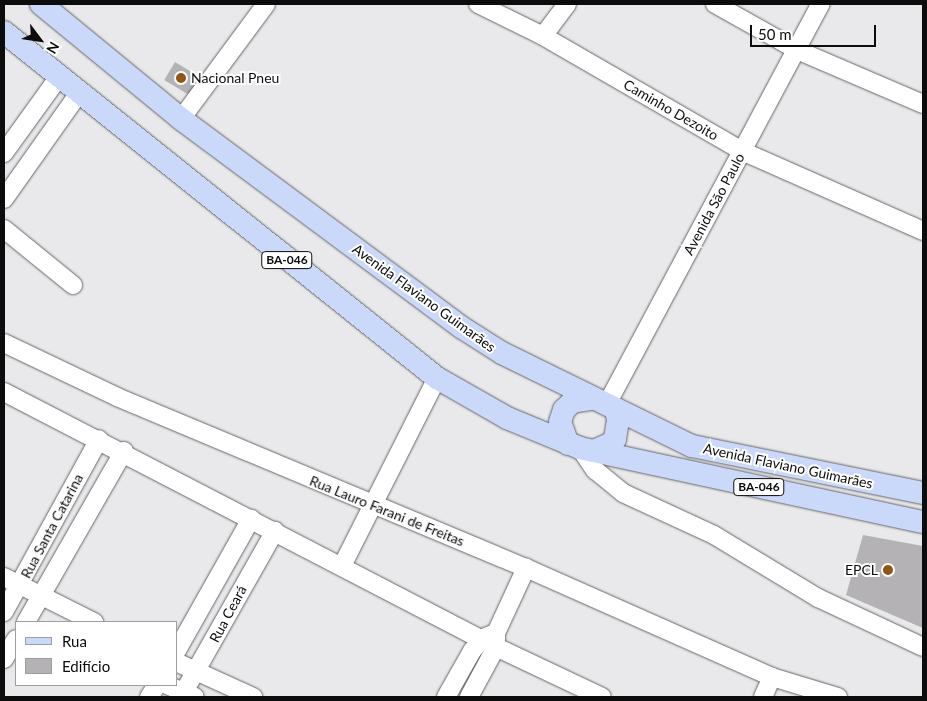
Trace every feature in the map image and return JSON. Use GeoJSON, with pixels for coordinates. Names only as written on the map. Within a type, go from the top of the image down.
{"type":"FeatureCollection","features":[{"type":"Feature","properties":{"kind":"main road","name":"Avenida Flaviano Guimarães"},"geometry":{"type":"LineString","coordinates":[[41,4],[181,119],[461,327],[502,353],[671,437],[701,448],[923,493]]}},
{"type":"Feature","properties":{"kind":"main road","name":"Avenida Flaviano Guimarães"},"geometry":{"type":"LineString","coordinates":[[4,32],[58,78],[437,378],[506,418],[581,448],[923,522]]}},
{"type":"Feature","properties":{"kind":"main road"},"geometry":{"type":"LineString","coordinates":[[572,402],[605,404],[618,418],[614,439],[610,444],[581,448],[561,430],[564,410],[572,402]]}},
{"type":"Feature","properties":{"kind":"street"},"geometry":{"type":"LineString","coordinates":[[181,119],[266,4]]}},
{"type":"Feature","properties":{"kind":"street","name":"Caminho Dezoito"},"geometry":{"type":"LineString","coordinates":[[478,4],[543,36],[742,151],[923,231]]}},
{"type":"Feature","properties":{"kind":"street"},"geometry":{"type":"LineString","coordinates":[[543,36],[567,4]]}},
{"type":"Feature","properties":{"kind":"street"},"geometry":{"type":"LineString","coordinates":[[715,4],[797,50],[923,104]]}},
{"type":"Feature","properties":{"kind":"street","name":"Avenida São Paulo"},"geometry":{"type":"LineString","coordinates":[[605,404],[821,4]]}},
{"type":"Feature","properties":{"kind":"street"},"geometry":{"type":"LineString","coordinates":[[4,153],[58,78]]}},
{"type":"Feature","properties":{"kind":"street"},"geometry":{"type":"LineString","coordinates":[[4,199],[79,93]]}},
{"type":"Feature","properties":{"kind":"street"},"geometry":{"type":"LineString","coordinates":[[4,229],[72,285]]}},
{"type":"Feature","properties":{"kind":"street","name":"Rua Lauro Farani de Freitas"},"geometry":{"type":"LineString","coordinates":[[4,343],[118,397],[370,505],[526,568],[769,691],[838,697]]}},
{"type":"Feature","properties":{"kind":"street"},"geometry":{"type":"LineString","coordinates":[[342,566],[370,505],[437,378]]}},
{"type":"Feature","properties":{"kind":"street"},"geometry":{"type":"LineString","coordinates":[[4,392],[124,451],[342,566],[492,639],[602,697]]}},
{"type":"Feature","properties":{"kind":"street","name":"Rua Santa Catarina"},"geometry":{"type":"LineString","coordinates":[[5,609],[20,585],[99,439]]}},
{"type":"Feature","properties":{"kind":"street"},"geometry":{"type":"LineString","coordinates":[[581,448],[595,470],[624,493],[714,535],[818,598],[923,647]]}},
{"type":"Feature","properties":{"kind":"street","name":"Rua Santa Catarina"},"geometry":{"type":"LineString","coordinates":[[31,621],[41,596],[124,451]]}},
{"type":"Feature","properties":{"kind":"street"},"geometry":{"type":"LineString","coordinates":[[62,507],[85,520]]}},
{"type":"Feature","properties":{"kind":"street","name":"Rua Ceará"},"geometry":{"type":"LineString","coordinates":[[178,649],[252,519]]}},
{"type":"Feature","properties":{"kind":"street","name":"Rua Ceará"},"geometry":{"type":"LineString","coordinates":[[187,695],[197,671],[234,601],[275,531]]}},
{"type":"Feature","properties":{"kind":"street"},"geometry":{"type":"LineString","coordinates":[[468,697],[492,639],[526,568]]}},
{"type":"Feature","properties":{"kind":"street"},"geometry":{"type":"LineString","coordinates":[[4,577],[92,621]]}},
{"type":"Feature","properties":{"kind":"street"},"geometry":{"type":"LineString","coordinates":[[212,592],[234,601]]}},
{"type":"Feature","properties":{"kind":"street"},"geometry":{"type":"LineString","coordinates":[[5,609],[31,621]]}},
{"type":"Feature","properties":{"kind":"street"},"geometry":{"type":"LineString","coordinates":[[446,697],[492,639]]}},
{"type":"Feature","properties":{"kind":"street"},"geometry":{"type":"LineString","coordinates":[[4,659],[15,640]]}},
{"type":"Feature","properties":{"kind":"street"},"geometry":{"type":"LineString","coordinates":[[178,663],[253,697]]}},
{"type":"Feature","properties":{"kind":"street"},"geometry":{"type":"LineString","coordinates":[[149,697],[156,686]]}},
{"type":"Feature","properties":{"kind":"street"},"geometry":{"type":"LineString","coordinates":[[169,686],[187,695]]}},
{"type":"Feature","properties":{"kind":"building","name":"Nacional Pneu"},"geometry":{"type":"Polygon","coordinates":[[[175,62],[198,76],[187,94],[164,80],[175,62]]]}},
{"type":"Feature","properties":{"kind":"building","name":"EPCL"},"geometry":{"type":"Polygon","coordinates":[[[863,535],[923,546],[923,628],[846,595],[863,535]]]}},
{"type":"Feature","properties":{"kind":"place","name":"Nacional Pneu"},"geometry":{"type":"Point","coordinates":[181,78]}},
{"type":"Feature","properties":{"kind":"place","name":"EPCL"},"geometry":{"type":"Point","coordinates":[888,570]}}]}
